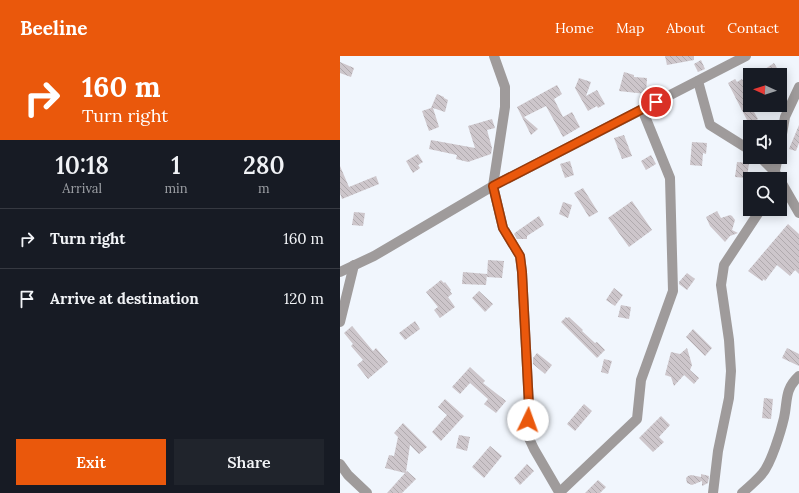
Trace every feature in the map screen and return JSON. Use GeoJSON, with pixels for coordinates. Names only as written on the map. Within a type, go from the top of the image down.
{"type":"FeatureCollection","features":[{"type":"Feature","properties":{"kind":"street"},"geometry":{"type":"LineString","coordinates":[[494,56],[505,87],[505,107],[493,186],[503,228],[520,256],[529,406],[527,434],[559,493],[637,419],[641,380],[673,291],[670,178],[642,109]]}},
{"type":"Feature","properties":{"kind":"street"},"geometry":{"type":"LineString","coordinates":[[340,272],[374,256],[493,186],[746,56]]}},
{"type":"Feature","properties":{"kind":"street"},"geometry":{"type":"LineString","coordinates":[[698,81],[710,125],[743,146]]}},
{"type":"Feature","properties":{"kind":"street"},"geometry":{"type":"LineString","coordinates":[[784,120],[799,87]]}},
{"type":"Feature","properties":{"kind":"street"},"geometry":{"type":"LineString","coordinates":[[766,164],[773,172]]}},
{"type":"Feature","properties":{"kind":"street"},"geometry":{"type":"LineString","coordinates":[[787,193],[799,213]]}},
{"type":"Feature","properties":{"kind":"street"},"geometry":{"type":"LineString","coordinates":[[713,493],[731,371],[729,340],[721,285],[724,265],[757,216]]}},
{"type":"Feature","properties":{"kind":"street"},"geometry":{"type":"LineString","coordinates":[[340,322],[354,265]]}},
{"type":"Feature","properties":{"kind":"street"},"geometry":{"type":"LineString","coordinates":[[742,493],[764,472],[784,417],[786,394],[794,380],[799,376]]}},
{"type":"Feature","properties":{"kind":"street"},"geometry":{"type":"LineString","coordinates":[[340,464],[348,475],[367,493]]}},
{"type":"Feature","properties":{"kind":"building"},"geometry":{"type":"Polygon","coordinates":[[[665,56],[694,56],[694,60],[667,65],[665,56]]]}},
{"type":"Feature","properties":{"kind":"building"},"geometry":{"type":"Polygon","coordinates":[[[701,60],[705,69],[698,72],[694,64],[701,60]]]}},
{"type":"Feature","properties":{"kind":"building"},"geometry":{"type":"Polygon","coordinates":[[[340,62],[354,68],[351,77],[340,73],[340,62]]]}},
{"type":"Feature","properties":{"kind":"building"},"geometry":{"type":"Polygon","coordinates":[[[774,63],[777,68],[766,68],[774,63]]]}},
{"type":"Feature","properties":{"kind":"building"},"geometry":{"type":"Polygon","coordinates":[[[624,72],[634,75],[634,77],[647,78],[646,94],[619,91],[624,72]]]}},
{"type":"Feature","properties":{"kind":"building"},"geometry":{"type":"Polygon","coordinates":[[[579,78],[591,82],[586,96],[597,90],[605,104],[588,111],[575,88],[579,78]]]}},
{"type":"Feature","properties":{"kind":"building"},"geometry":{"type":"Polygon","coordinates":[[[735,79],[737,82],[742,79],[743,112],[754,112],[758,119],[747,120],[728,83],[735,79]]]}},
{"type":"Feature","properties":{"kind":"building"},"geometry":{"type":"Polygon","coordinates":[[[557,85],[562,94],[554,99],[563,117],[572,112],[580,127],[563,137],[546,106],[524,117],[538,129],[531,135],[517,107],[557,85]]]}},
{"type":"Feature","properties":{"kind":"building"},"geometry":{"type":"Polygon","coordinates":[[[437,94],[448,100],[445,112],[433,108],[439,127],[429,131],[422,111],[431,108],[437,94]]]}},
{"type":"Feature","properties":{"kind":"building"},"geometry":{"type":"Polygon","coordinates":[[[492,119],[495,128],[487,130],[492,148],[491,154],[468,162],[456,159],[457,155],[429,149],[431,140],[475,148],[468,126],[492,119]]]}},
{"type":"Feature","properties":{"kind":"building"},"geometry":{"type":"Polygon","coordinates":[[[799,125],[799,143],[796,151],[789,149],[799,125]]]}},
{"type":"Feature","properties":{"kind":"building"},"geometry":{"type":"Polygon","coordinates":[[[624,135],[632,156],[622,159],[614,138],[624,135]]]}},
{"type":"Feature","properties":{"kind":"building"},"geometry":{"type":"Polygon","coordinates":[[[692,142],[707,143],[706,154],[703,153],[702,166],[690,165],[692,142]]]}},
{"type":"Feature","properties":{"kind":"building"},"geometry":{"type":"Polygon","coordinates":[[[418,154],[423,162],[418,165],[420,168],[413,173],[406,161],[418,154]]]}},
{"type":"Feature","properties":{"kind":"building"},"geometry":{"type":"Polygon","coordinates":[[[651,155],[656,164],[646,170],[641,161],[651,155]]]}},
{"type":"Feature","properties":{"kind":"building"},"geometry":{"type":"Polygon","coordinates":[[[570,161],[574,175],[565,178],[560,164],[570,161]]]}},
{"type":"Feature","properties":{"kind":"building"},"geometry":{"type":"Polygon","coordinates":[[[737,162],[749,164],[748,172],[743,172],[743,178],[735,177],[737,162]]]}},
{"type":"Feature","properties":{"kind":"building"},"geometry":{"type":"Polygon","coordinates":[[[340,166],[349,187],[376,176],[379,184],[342,199],[340,193],[340,166]]]}},
{"type":"Feature","properties":{"kind":"building"},"geometry":{"type":"Polygon","coordinates":[[[583,188],[598,212],[589,217],[574,193],[583,188]]]}},
{"type":"Feature","properties":{"kind":"building"},"geometry":{"type":"Polygon","coordinates":[[[632,201],[652,230],[629,247],[608,218],[632,201]]]}},
{"type":"Feature","properties":{"kind":"building"},"geometry":{"type":"Polygon","coordinates":[[[563,202],[572,205],[568,218],[559,214],[563,202]]]}},
{"type":"Feature","properties":{"kind":"building"},"geometry":{"type":"Polygon","coordinates":[[[717,211],[721,218],[730,215],[735,220],[732,230],[738,233],[730,236],[725,242],[710,226],[706,217],[717,211]]]}},
{"type":"Feature","properties":{"kind":"building"},"geometry":{"type":"Polygon","coordinates":[[[354,212],[365,213],[363,226],[352,225],[354,212]]]}},
{"type":"Feature","properties":{"kind":"building"},"geometry":{"type":"Polygon","coordinates":[[[539,216],[544,225],[527,236],[527,239],[517,239],[514,234],[539,216]]]}},
{"type":"Feature","properties":{"kind":"building"},"geometry":{"type":"Polygon","coordinates":[[[788,224],[799,234],[799,274],[795,270],[790,276],[777,265],[765,281],[764,279],[762,281],[748,271],[788,224]]]}},
{"type":"Feature","properties":{"kind":"building"},"geometry":{"type":"Polygon","coordinates":[[[488,260],[504,261],[502,278],[487,277],[488,260]]]}},
{"type":"Feature","properties":{"kind":"building"},"geometry":{"type":"Polygon","coordinates":[[[463,272],[487,274],[486,285],[462,284],[463,272]]]}},
{"type":"Feature","properties":{"kind":"building"},"geometry":{"type":"Polygon","coordinates":[[[687,273],[695,279],[687,290],[679,284],[679,282],[687,273]]]}},
{"type":"Feature","properties":{"kind":"building"},"geometry":{"type":"Polygon","coordinates":[[[441,280],[444,283],[445,282],[451,290],[450,291],[452,294],[448,297],[455,307],[440,318],[434,310],[438,307],[426,292],[441,280]]]}},
{"type":"Feature","properties":{"kind":"building"},"geometry":{"type":"Polygon","coordinates":[[[614,288],[623,295],[615,306],[606,300],[614,288]]]}},
{"type":"Feature","properties":{"kind":"building"},"geometry":{"type":"Polygon","coordinates":[[[479,291],[493,304],[485,312],[472,298],[479,291]]]}},
{"type":"Feature","properties":{"kind":"building"},"geometry":{"type":"Polygon","coordinates":[[[621,305],[631,307],[629,319],[618,317],[621,305]]]}},
{"type":"Feature","properties":{"kind":"building"},"geometry":{"type":"Polygon","coordinates":[[[566,317],[569,317],[595,343],[597,342],[605,350],[597,358],[561,322],[566,317]]]}},
{"type":"Feature","properties":{"kind":"building"},"geometry":{"type":"Polygon","coordinates":[[[415,321],[420,329],[405,340],[399,333],[415,321]]]}},
{"type":"Feature","properties":{"kind":"building"},"geometry":{"type":"Polygon","coordinates":[[[352,326],[373,351],[376,348],[388,362],[368,379],[357,365],[363,360],[351,346],[353,344],[344,333],[352,326]]]}},
{"type":"Feature","properties":{"kind":"building"},"geometry":{"type":"Polygon","coordinates":[[[693,329],[712,348],[705,356],[686,337],[693,329]]]}},
{"type":"Feature","properties":{"kind":"building"},"geometry":{"type":"Polygon","coordinates":[[[687,348],[692,365],[690,370],[699,378],[694,384],[684,375],[674,386],[671,377],[665,375],[671,352],[680,354],[687,348]]]}},
{"type":"Feature","properties":{"kind":"building"},"geometry":{"type":"Polygon","coordinates":[[[787,348],[799,354],[799,366],[782,358],[787,348]]]}},
{"type":"Feature","properties":{"kind":"building"},"geometry":{"type":"Polygon","coordinates":[[[537,353],[552,365],[545,374],[533,364],[533,358],[537,353]]]}},
{"type":"Feature","properties":{"kind":"building"},"geometry":{"type":"Polygon","coordinates":[[[604,359],[612,361],[608,374],[601,372],[604,359]]]}},
{"type":"Feature","properties":{"kind":"building"},"geometry":{"type":"Polygon","coordinates":[[[470,367],[485,381],[483,383],[506,401],[496,413],[484,404],[488,399],[470,383],[460,394],[452,387],[470,367]]]}},
{"type":"Feature","properties":{"kind":"building"},"geometry":{"type":"Polygon","coordinates":[[[764,398],[773,399],[771,419],[762,418],[764,398]]]}},
{"type":"Feature","properties":{"kind":"building"},"geometry":{"type":"Polygon","coordinates":[[[445,399],[464,416],[441,441],[432,432],[447,415],[438,407],[445,399]]]}},
{"type":"Feature","properties":{"kind":"building"},"geometry":{"type":"Polygon","coordinates":[[[584,404],[592,411],[575,431],[567,424],[584,404]]]}},
{"type":"Feature","properties":{"kind":"building"},"geometry":{"type":"Polygon","coordinates":[[[661,416],[670,425],[659,437],[664,442],[653,452],[639,438],[661,416]]]}},
{"type":"Feature","properties":{"kind":"building"},"geometry":{"type":"Polygon","coordinates":[[[403,423],[427,447],[419,454],[410,445],[406,472],[407,471],[416,479],[402,493],[387,493],[405,473],[385,468],[389,455],[394,456],[398,437],[394,433],[403,423]]]}},
{"type":"Feature","properties":{"kind":"building"},"geometry":{"type":"Polygon","coordinates":[[[459,435],[470,437],[467,451],[456,448],[459,435]]]}},
{"type":"Feature","properties":{"kind":"building"},"geometry":{"type":"Polygon","coordinates":[[[490,446],[502,456],[484,478],[472,467],[490,446]]]}},
{"type":"Feature","properties":{"kind":"building"},"geometry":{"type":"Polygon","coordinates":[[[527,464],[534,471],[520,485],[514,478],[527,464]]]}},
{"type":"Feature","properties":{"kind":"building"},"geometry":{"type":"Polygon","coordinates":[[[701,474],[709,476],[708,483],[702,486],[702,481],[692,485],[687,483],[686,478],[688,476],[691,475],[701,477],[701,474]]]}},
{"type":"Feature","properties":{"kind":"building"},"geometry":{"type":"Polygon","coordinates":[[[598,480],[606,487],[600,493],[585,493],[598,480]]]}},
{"type":"Feature","properties":{"kind":"route"},"geometry":{"type":"LineString","coordinates":[[528,420],[529,406],[526,327],[520,256],[503,228],[493,186],[656,102]]}}]}
